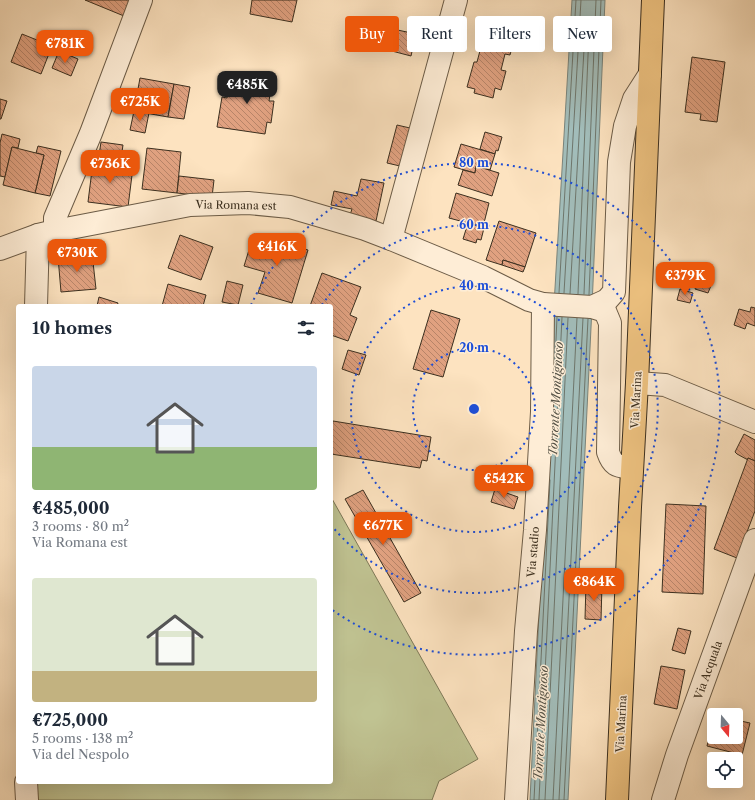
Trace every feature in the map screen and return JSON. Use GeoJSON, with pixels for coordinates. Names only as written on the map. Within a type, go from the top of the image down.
{"type":"FeatureCollection","features":[{"type":"Feature","properties":{"kind":"main road","name":"Via Marina"},"geometry":{"type":"LineString","coordinates":[[617,800],[637,383],[653,0]]}},
{"type":"Feature","properties":{"kind":"street"},"geometry":{"type":"LineString","coordinates":[[36,304],[47,233],[55,218],[90,133],[141,0]]}},
{"type":"Feature","properties":{"kind":"street"},"geometry":{"type":"LineString","coordinates":[[391,239],[456,0]]}},
{"type":"Feature","properties":{"kind":"street"},"geometry":{"type":"LineString","coordinates":[[592,307],[607,300],[614,292],[619,162],[625,126],[634,98],[650,74]]}},
{"type":"Feature","properties":{"kind":"street","name":"Via Romana est"},"geometry":{"type":"LineString","coordinates":[[0,249],[47,233],[190,205],[248,203],[290,207],[365,229],[391,239],[483,277],[529,300],[549,304],[592,307]]}},
{"type":"Feature","properties":{"kind":"street","name":"Via stadio"},"geometry":{"type":"LineString","coordinates":[[516,800],[526,630],[535,530],[549,304]]}},
{"type":"Feature","properties":{"kind":"street"},"geometry":{"type":"LineString","coordinates":[[592,307],[605,311],[610,323],[608,452],[611,462],[617,466],[632,468]]}},
{"type":"Feature","properties":{"kind":"street"},"geometry":{"type":"LineString","coordinates":[[637,383],[665,385],[755,422]]}},
{"type":"Feature","properties":{"kind":"street","name":"Via Acquala"},"geometry":{"type":"LineString","coordinates":[[663,800],[677,755],[755,540]]}},
{"type":"Feature","properties":{"kind":"street"},"geometry":{"type":"LineString","coordinates":[[26,784],[27,800]]}},
{"type":"Feature","properties":{"kind":"green space"},"geometry":{"type":"Polygon","coordinates":[[[333,501],[478,759],[439,781],[432,800],[34,800],[35,784],[333,784],[333,501]]]}},
{"type":"Feature","properties":{"kind":"water"},"geometry":{"type":"Polygon","coordinates":[[[572,0],[605,0],[604,16],[571,16],[572,0]]]}},
{"type":"Feature","properties":{"kind":"water","name":"Torrente Montignoso"},"geometry":{"type":"Polygon","coordinates":[[[569,52],[603,52],[568,800],[530,800],[554,305],[569,52]]]}},
{"type":"Feature","properties":{"kind":"building"},"geometry":{"type":"Polygon","coordinates":[[[85,0],[130,0],[124,16],[85,0]]]}},
{"type":"Feature","properties":{"kind":"building"},"geometry":{"type":"Polygon","coordinates":[[[252,0],[297,0],[292,22],[250,14],[252,0]]]}},
{"type":"Feature","properties":{"kind":"building"},"geometry":{"type":"Polygon","coordinates":[[[399,30],[407,32],[407,52],[412,52],[411,56],[396,52],[399,52],[399,30]]]}},
{"type":"Feature","properties":{"kind":"building"},"geometry":{"type":"Polygon","coordinates":[[[22,34],[52,46],[41,74],[11,62],[22,34]]]}},
{"type":"Feature","properties":{"kind":"building"},"geometry":{"type":"Polygon","coordinates":[[[59,51],[78,59],[71,76],[52,68],[59,51]]]}},
{"type":"Feature","properties":{"kind":"building"},"geometry":{"type":"Polygon","coordinates":[[[480,52],[511,52],[510,55],[505,54],[501,70],[506,71],[501,90],[495,88],[493,98],[474,93],[475,89],[467,87],[474,62],[477,62],[480,52]]]}},
{"type":"Feature","properties":{"kind":"building"},"geometry":{"type":"Polygon","coordinates":[[[692,57],[725,62],[717,122],[700,120],[701,114],[685,112],[692,57]]]}},
{"type":"Feature","properties":{"kind":"building"},"geometry":{"type":"Polygon","coordinates":[[[231,75],[272,81],[269,101],[274,101],[271,123],[267,122],[265,134],[217,127],[222,97],[227,98],[231,75]]]}},
{"type":"Feature","properties":{"kind":"building"},"geometry":{"type":"Polygon","coordinates":[[[140,78],[174,84],[168,117],[134,111],[140,78]]]}},
{"type":"Feature","properties":{"kind":"building"},"geometry":{"type":"Polygon","coordinates":[[[174,84],[190,87],[184,119],[168,117],[174,84]]]}},
{"type":"Feature","properties":{"kind":"building"},"geometry":{"type":"Polygon","coordinates":[[[0,99],[7,101],[1,119],[0,119],[0,99]]]}},
{"type":"Feature","properties":{"kind":"building"},"geometry":{"type":"Polygon","coordinates":[[[134,111],[149,113],[145,133],[130,130],[134,111]]]}},
{"type":"Feature","properties":{"kind":"building"},"geometry":{"type":"Polygon","coordinates":[[[397,125],[410,128],[400,166],[387,163],[397,125]]]}},
{"type":"Feature","properties":{"kind":"building"},"geometry":{"type":"Polygon","coordinates":[[[485,132],[502,137],[498,151],[496,150],[495,154],[480,149],[485,132]]]}},
{"type":"Feature","properties":{"kind":"building"},"geometry":{"type":"Polygon","coordinates":[[[2,134],[20,139],[18,148],[12,147],[5,177],[0,176],[0,143],[2,134]]]}},
{"type":"Feature","properties":{"kind":"building"},"geometry":{"type":"Polygon","coordinates":[[[101,142],[123,145],[120,165],[98,162],[101,142]]]}},
{"type":"Feature","properties":{"kind":"building"},"geometry":{"type":"Polygon","coordinates":[[[461,144],[495,154],[490,170],[476,166],[475,173],[454,167],[461,144]]]}},
{"type":"Feature","properties":{"kind":"building"},"geometry":{"type":"Polygon","coordinates":[[[38,146],[61,151],[50,196],[35,193],[44,155],[36,153],[38,146]]]}},
{"type":"Feature","properties":{"kind":"building"},"geometry":{"type":"Polygon","coordinates":[[[12,147],[44,155],[35,193],[3,185],[12,147]]]}},
{"type":"Feature","properties":{"kind":"building"},"geometry":{"type":"Polygon","coordinates":[[[147,148],[181,152],[177,193],[142,189],[147,148]]]}},
{"type":"Feature","properties":{"kind":"building"},"geometry":{"type":"Polygon","coordinates":[[[93,162],[133,167],[128,207],[88,202],[93,162]]]}},
{"type":"Feature","properties":{"kind":"building"},"geometry":{"type":"Polygon","coordinates":[[[476,166],[499,173],[492,196],[458,185],[463,170],[475,173],[476,166]]]}},
{"type":"Feature","properties":{"kind":"building"},"geometry":{"type":"Polygon","coordinates":[[[179,176],[214,180],[212,197],[177,193],[179,176]]]}},
{"type":"Feature","properties":{"kind":"building"},"geometry":{"type":"Polygon","coordinates":[[[361,179],[384,183],[376,221],[350,215],[352,209],[331,205],[334,191],[357,196],[361,179]]]}},
{"type":"Feature","properties":{"kind":"building"},"geometry":{"type":"Polygon","coordinates":[[[456,193],[489,203],[483,227],[449,218],[456,193]]]}},
{"type":"Feature","properties":{"kind":"building"},"geometry":{"type":"Polygon","coordinates":[[[499,221],[536,233],[525,267],[503,260],[502,265],[486,260],[499,221]]]}},
{"type":"Feature","properties":{"kind":"building"},"geometry":{"type":"Polygon","coordinates":[[[468,223],[484,228],[481,240],[477,239],[476,243],[463,239],[468,223]]]}},
{"type":"Feature","properties":{"kind":"building"},"geometry":{"type":"Polygon","coordinates":[[[254,234],[308,250],[292,303],[258,293],[265,272],[244,266],[254,234]]]}},
{"type":"Feature","properties":{"kind":"building"},"geometry":{"type":"Polygon","coordinates":[[[180,235],[213,247],[201,280],[168,268],[180,235]]]}},
{"type":"Feature","properties":{"kind":"building"},"geometry":{"type":"Polygon","coordinates":[[[92,253],[96,289],[61,292],[58,257],[92,253]]]}},
{"type":"Feature","properties":{"kind":"building"},"geometry":{"type":"Polygon","coordinates":[[[503,260],[525,267],[523,272],[502,265],[503,260]]]}},
{"type":"Feature","properties":{"kind":"building"},"geometry":{"type":"Polygon","coordinates":[[[322,273],[361,287],[350,315],[357,318],[348,341],[333,336],[333,304],[311,304],[322,273]]]}},
{"type":"Feature","properties":{"kind":"building"},"geometry":{"type":"Polygon","coordinates":[[[699,278],[712,283],[708,293],[695,289],[699,278]]]}},
{"type":"Feature","properties":{"kind":"building"},"geometry":{"type":"Polygon","coordinates":[[[227,281],[243,285],[238,304],[222,302],[227,281]]]}},
{"type":"Feature","properties":{"kind":"building"},"geometry":{"type":"Polygon","coordinates":[[[168,284],[206,295],[204,304],[163,304],[168,284]]]}},
{"type":"Feature","properties":{"kind":"building"},"geometry":{"type":"Polygon","coordinates":[[[680,289],[693,293],[690,303],[677,300],[680,289]]]}},
{"type":"Feature","properties":{"kind":"building"},"geometry":{"type":"Polygon","coordinates":[[[99,297],[118,303],[118,304],[97,304],[99,297]]]}},
{"type":"Feature","properties":{"kind":"building"},"geometry":{"type":"Polygon","coordinates":[[[751,307],[755,308],[755,326],[747,323],[745,329],[734,325],[739,309],[750,312],[751,307]]]}},
{"type":"Feature","properties":{"kind":"building"},"geometry":{"type":"Polygon","coordinates":[[[431,310],[460,319],[443,377],[413,369],[431,310]]]}},
{"type":"Feature","properties":{"kind":"building"},"geometry":{"type":"Polygon","coordinates":[[[348,350],[366,355],[359,375],[342,369],[348,350]]]}},
{"type":"Feature","properties":{"kind":"building"},"geometry":{"type":"Polygon","coordinates":[[[333,421],[431,437],[427,461],[422,460],[420,468],[333,454],[333,421]]]}},
{"type":"Feature","properties":{"kind":"building"},"geometry":{"type":"Polygon","coordinates":[[[744,434],[755,440],[755,461],[748,458],[748,460],[735,452],[744,434]]]}},
{"type":"Feature","properties":{"kind":"building"},"geometry":{"type":"Polygon","coordinates":[[[748,458],[755,461],[755,511],[737,558],[714,549],[748,458]]]}},
{"type":"Feature","properties":{"kind":"building"},"geometry":{"type":"Polygon","coordinates":[[[495,489],[518,497],[514,509],[491,502],[495,489]]]}},
{"type":"Feature","properties":{"kind":"building"},"geometry":{"type":"Polygon","coordinates":[[[363,490],[421,593],[404,602],[345,499],[363,490]]]}},
{"type":"Feature","properties":{"kind":"building"},"geometry":{"type":"Polygon","coordinates":[[[666,504],[706,506],[703,594],[662,592],[666,504]]]}},
{"type":"Feature","properties":{"kind":"building"},"geometry":{"type":"Polygon","coordinates":[[[586,583],[602,584],[601,620],[585,619],[586,583]]]}},
{"type":"Feature","properties":{"kind":"building"},"geometry":{"type":"Polygon","coordinates":[[[678,628],[691,631],[685,654],[672,650],[678,628]]]}},
{"type":"Feature","properties":{"kind":"building"},"geometry":{"type":"Polygon","coordinates":[[[661,666],[685,670],[677,709],[654,704],[661,666]]]}},
{"type":"Feature","properties":{"kind":"building"},"geometry":{"type":"Polygon","coordinates":[[[743,722],[750,723],[743,752],[730,752],[707,746],[707,744],[743,744],[743,722]]]}}]}
